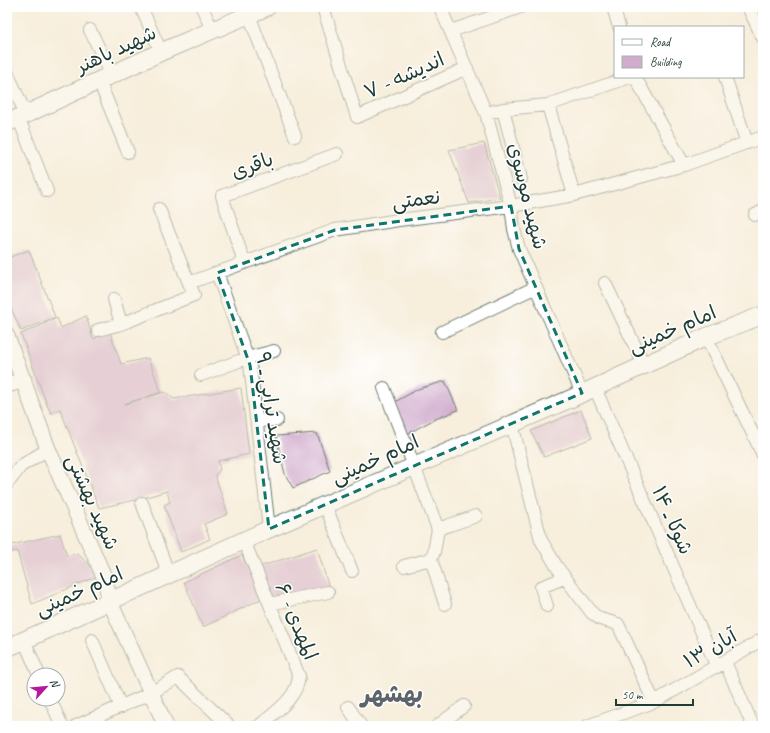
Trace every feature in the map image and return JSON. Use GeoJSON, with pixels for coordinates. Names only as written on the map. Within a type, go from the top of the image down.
{"type":"FeatureCollection","features":[{"type":"Feature","properties":{"kind":"main road","name":"شهید باهنر"},"geometry":{"type":"LineString","coordinates":[[17,119],[161,52],[267,7]]}},
{"type":"Feature","properties":{"kind":"main road","name":"امام خمینی"},"geometry":{"type":"LineString","coordinates":[[7,648],[269,529],[588,391],[706,337],[763,315]]}},
{"type":"Feature","properties":{"kind":"street"},"geometry":{"type":"LineString","coordinates":[[140,7],[161,52]]}},
{"type":"Feature","properties":{"kind":"street"},"geometry":{"type":"LineString","coordinates":[[202,7],[212,30]]}},
{"type":"Feature","properties":{"kind":"street","name":"اندیشه - ۷"},"geometry":{"type":"LineString","coordinates":[[323,7],[357,117],[467,68]]}},
{"type":"Feature","properties":{"kind":"street","name":"شهید موسوی"},"geometry":{"type":"LineString","coordinates":[[440,7],[486,113],[511,206],[514,229],[519,249],[536,287],[588,391]]}},
{"type":"Feature","properties":{"kind":"street"},"geometry":{"type":"LineString","coordinates":[[451,31],[521,7]]}},
{"type":"Feature","properties":{"kind":"street"},"geometry":{"type":"LineString","coordinates":[[613,7],[619,26]]}},
{"type":"Feature","properties":{"kind":"street"},"geometry":{"type":"LineString","coordinates":[[748,7],[763,38]]}},
{"type":"Feature","properties":{"kind":"street"},"geometry":{"type":"LineString","coordinates":[[249,15],[295,136]]}},
{"type":"Feature","properties":{"kind":"street"},"geometry":{"type":"LineString","coordinates":[[90,30],[128,152]]}},
{"type":"Feature","properties":{"kind":"street"},"geometry":{"type":"LineString","coordinates":[[7,72],[17,119],[47,191]]}},
{"type":"Feature","properties":{"kind":"street"},"geometry":{"type":"LineString","coordinates":[[486,113],[503,109],[548,104],[627,78]]}},
{"type":"Feature","properties":{"kind":"street"},"geometry":{"type":"LineString","coordinates":[[636,78],[684,165]]}},
{"type":"Feature","properties":{"kind":"street"},"geometry":{"type":"LineString","coordinates":[[725,78],[747,143]]}},
{"type":"Feature","properties":{"kind":"street"},"geometry":{"type":"LineString","coordinates":[[548,104],[574,195]]}},
{"type":"Feature","properties":{"kind":"street"},"geometry":{"type":"LineString","coordinates":[[503,109],[521,179]]}},
{"type":"Feature","properties":{"kind":"street","name":"نعمتی"},"geometry":{"type":"LineString","coordinates":[[188,283],[335,230],[399,220],[511,206],[574,195],[684,165],[763,137]]}},
{"type":"Feature","properties":{"kind":"street","name":"باقری"},"geometry":{"type":"LineString","coordinates":[[244,262],[222,196],[337,154]]}},
{"type":"Feature","properties":{"kind":"street"},"geometry":{"type":"LineString","coordinates":[[98,330],[121,324],[194,295],[159,209]]}},
{"type":"Feature","properties":{"kind":"street","name":"شهید ترابی ـ ۹"},"geometry":{"type":"LineString","coordinates":[[217,273],[250,365],[269,529]]}},
{"type":"Feature","properties":{"kind":"street"},"geometry":{"type":"LineString","coordinates":[[605,283],[644,365]]}},
{"type":"Feature","properties":{"kind":"street"},"geometry":{"type":"LineString","coordinates":[[442,332],[536,287]]}},
{"type":"Feature","properties":{"kind":"street"},"geometry":{"type":"LineString","coordinates":[[114,299],[121,324]]}},
{"type":"Feature","properties":{"kind":"street","name":"شهید بهشتی"},"geometry":{"type":"LineString","coordinates":[[7,336],[48,449],[105,579],[110,602],[166,726]]}},
{"type":"Feature","properties":{"kind":"street"},"geometry":{"type":"LineString","coordinates":[[706,337],[763,455]]}},
{"type":"Feature","properties":{"kind":"street"},"geometry":{"type":"LineString","coordinates":[[201,375],[247,358],[274,351]]}},
{"type":"Feature","properties":{"kind":"street"},"geometry":{"type":"LineString","coordinates":[[7,384],[24,380]]}},
{"type":"Feature","properties":{"kind":"street"},"geometry":{"type":"LineString","coordinates":[[384,388],[438,529],[434,552],[431,559],[445,604]]}},
{"type":"Feature","properties":{"kind":"street","name":"شوکا ـ ۱۴"},"geometry":{"type":"LineString","coordinates":[[588,391],[721,664],[753,726]]}},
{"type":"Feature","properties":{"kind":"street"},"geometry":{"type":"LineString","coordinates":[[257,421],[277,420]]}},
{"type":"Feature","properties":{"kind":"street"},"geometry":{"type":"LineString","coordinates":[[512,424],[541,540],[564,578],[592,613],[600,619],[618,624],[654,702]]}},
{"type":"Feature","properties":{"kind":"street"},"geometry":{"type":"LineString","coordinates":[[7,484],[21,466],[48,449]]}},
{"type":"Feature","properties":{"kind":"street"},"geometry":{"type":"LineString","coordinates":[[142,503],[169,575]]}},
{"type":"Feature","properties":{"kind":"street"},"geometry":{"type":"LineString","coordinates":[[325,505],[352,571]]}},
{"type":"Feature","properties":{"kind":"street"},"geometry":{"type":"LineString","coordinates":[[438,529],[476,516]]}},
{"type":"Feature","properties":{"kind":"street","name":"المهدی - ۶"},"geometry":{"type":"LineString","coordinates":[[244,541],[299,676],[296,690],[288,700],[259,726]]}},
{"type":"Feature","properties":{"kind":"street"},"geometry":{"type":"LineString","coordinates":[[404,566],[431,559]]}},
{"type":"Feature","properties":{"kind":"street"},"geometry":{"type":"LineString","coordinates":[[547,606],[541,587],[564,578]]}},
{"type":"Feature","properties":{"kind":"street"},"geometry":{"type":"LineString","coordinates":[[270,604],[328,592]]}},
{"type":"Feature","properties":{"kind":"street","name":"۱۳ آبان"},"geometry":{"type":"LineString","coordinates":[[587,726],[654,702],[763,639]]}},
{"type":"Feature","properties":{"kind":"street"},"geometry":{"type":"LineString","coordinates":[[24,640],[36,667]]}},
{"type":"Feature","properties":{"kind":"street"},"geometry":{"type":"LineString","coordinates":[[92,640],[121,707]]}},
{"type":"Feature","properties":{"kind":"street"},"geometry":{"type":"LineString","coordinates":[[76,726],[151,693],[178,677],[229,726]]}},
{"type":"Feature","properties":{"kind":"street"},"geometry":{"type":"LineString","coordinates":[[437,726],[464,706]]}},
{"type":"Feature","properties":{"kind":"street"},"geometry":{"type":"LineString","coordinates":[[54,707],[62,726]]}},
{"type":"Feature","properties":{"kind":"street"},"geometry":{"type":"LineString","coordinates":[[348,707],[361,726]]}},
{"type":"Feature","properties":{"kind":"highlighted area"},"geometry":{"type":"Polygon","coordinates":[[[511,206],[519,249],[582,393],[269,529],[250,365],[217,273],[335,230],[511,206]]]}},
{"type":"Feature","properties":{"kind":"building"},"geometry":{"type":"Polygon","coordinates":[[[484,143],[500,198],[469,203],[449,150],[484,143]]]}},
{"type":"Feature","properties":{"kind":"building"},"geometry":{"type":"Polygon","coordinates":[[[29,250],[55,317],[21,331],[7,299],[7,258],[29,250]]]}},
{"type":"Feature","properties":{"kind":"building"},"geometry":{"type":"Polygon","coordinates":[[[86,316],[93,339],[110,332],[121,364],[148,358],[161,392],[124,404],[165,392],[174,399],[241,388],[249,454],[218,461],[220,470],[215,475],[228,514],[204,524],[210,539],[181,552],[164,505],[170,502],[167,491],[140,499],[99,508],[60,409],[51,413],[47,405],[21,334],[57,318],[61,328],[86,316]]]}},
{"type":"Feature","properties":{"kind":"building"},"geometry":{"type":"Polygon","coordinates":[[[445,381],[458,410],[433,420],[407,434],[395,402],[418,389],[445,381]]]}},
{"type":"Feature","properties":{"kind":"building"},"geometry":{"type":"Polygon","coordinates":[[[581,410],[592,438],[544,457],[531,431],[581,410]]]}},
{"type":"Feature","properties":{"kind":"building"},"geometry":{"type":"Polygon","coordinates":[[[317,433],[330,471],[293,488],[285,474],[276,436],[317,433]]]}},
{"type":"Feature","properties":{"kind":"building"},"geometry":{"type":"Polygon","coordinates":[[[60,534],[67,556],[77,553],[100,575],[32,604],[17,551],[7,553],[7,546],[60,534]]]}},
{"type":"Feature","properties":{"kind":"building"},"geometry":{"type":"Polygon","coordinates":[[[317,548],[329,588],[269,601],[256,568],[317,548]]]}},
{"type":"Feature","properties":{"kind":"building"},"geometry":{"type":"Polygon","coordinates":[[[242,555],[261,599],[203,627],[184,582],[242,555]]]}},
{"type":"Feature","properties":{"kind":"district","name":"بهشهر"},"geometry":{"type":"Point","coordinates":[392,694]}}]}
